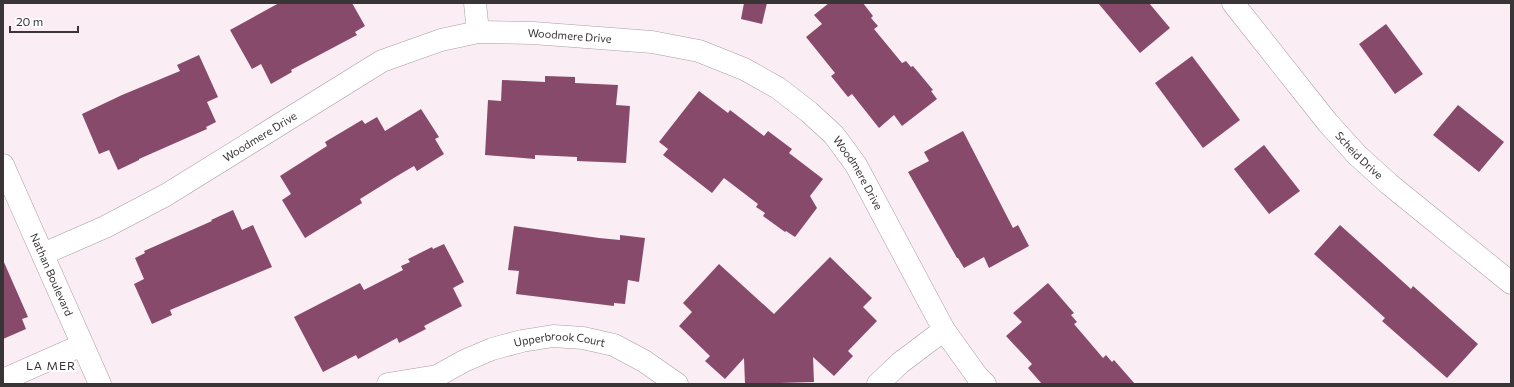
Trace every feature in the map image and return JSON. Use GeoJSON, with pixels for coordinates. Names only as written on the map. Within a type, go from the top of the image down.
{"type":"FeatureCollection","features":[{"type":"Feature","properties":{"kind":"street"},"geometry":{"type":"LineString","coordinates":[[475,3],[478,32]]}},
{"type":"Feature","properties":{"kind":"street","name":"Scheid Drive"},"geometry":{"type":"LineString","coordinates":[[1233,3],[1328,123],[1357,155],[1389,184],[1511,283]]}},
{"type":"Feature","properties":{"kind":"street","name":"Woodmere Drive"},"geometry":{"type":"LineString","coordinates":[[43,254],[105,227],[166,195],[382,61],[441,40],[478,32],[533,33],[644,42],[699,51],[744,69],[778,88],[809,112],[834,135],[856,165],[944,330],[977,376],[985,384]]}},
{"type":"Feature","properties":{"kind":"street","name":"Nathan Boulevard"},"geometry":{"type":"LineString","coordinates":[[3,165],[100,384]]}},
{"type":"Feature","properties":{"kind":"street"},"geometry":{"type":"LineString","coordinates":[[878,384],[900,363],[944,330]]}},
{"type":"Feature","properties":{"kind":"street","name":"Upperbrook Court"},"geometry":{"type":"LineString","coordinates":[[388,384],[434,380],[464,361],[492,349],[522,341],[553,336],[583,338],[614,345],[644,361],[677,384]]}},
{"type":"Feature","properties":{"kind":"street"},"geometry":{"type":"LineString","coordinates":[[3,380],[82,345]]}},
{"type":"Feature","properties":{"kind":"building"},"geometry":{"type":"Polygon","coordinates":[[[279,3],[352,3],[365,26],[355,32],[357,35],[291,70],[292,72],[271,84],[261,64],[252,69],[230,30],[279,3]]]}},
{"type":"Feature","properties":{"kind":"building"},"geometry":{"type":"Polygon","coordinates":[[[744,3],[767,3],[762,24],[741,19],[744,3]]]}},
{"type":"Feature","properties":{"kind":"building"},"geometry":{"type":"Polygon","coordinates":[[[829,3],[863,3],[873,16],[871,18],[878,26],[874,29],[902,63],[906,61],[911,67],[913,66],[933,90],[931,91],[937,99],[902,126],[894,115],[879,128],[852,94],[848,97],[831,76],[835,73],[806,37],[822,24],[814,15],[829,3]]]}},
{"type":"Feature","properties":{"kind":"building"},"geometry":{"type":"Polygon","coordinates":[[[1098,3],[1149,3],[1170,28],[1140,53],[1098,3]]]}},
{"type":"Feature","properties":{"kind":"building"},"geometry":{"type":"Polygon","coordinates":[[[1386,24],[1423,74],[1395,94],[1359,44],[1386,24]]]}},
{"type":"Feature","properties":{"kind":"building"},"geometry":{"type":"Polygon","coordinates":[[[199,55],[218,97],[207,102],[216,122],[206,127],[207,129],[139,159],[118,170],[109,150],[99,154],[82,114],[122,95],[180,71],[177,65],[199,55]]]}},
{"type":"Feature","properties":{"kind":"building"},"geometry":{"type":"Polygon","coordinates":[[[1192,56],[1240,120],[1203,148],[1155,83],[1192,56]]]}},
{"type":"Feature","properties":{"kind":"building"},"geometry":{"type":"Polygon","coordinates":[[[545,76],[575,77],[575,83],[618,85],[616,105],[630,106],[626,163],[577,161],[577,157],[535,155],[535,159],[485,155],[488,100],[501,101],[502,80],[545,82],[545,76]]]}},
{"type":"Feature","properties":{"kind":"building"},"geometry":{"type":"Polygon","coordinates":[[[699,91],[728,113],[730,110],[764,136],[768,131],[792,149],[789,153],[823,179],[810,196],[817,208],[795,237],[786,231],[785,232],[763,216],[765,213],[756,207],[758,204],[724,178],[712,193],[663,155],[668,149],[659,142],[699,91]]]}},
{"type":"Feature","properties":{"kind":"building"},"geometry":{"type":"Polygon","coordinates":[[[1458,105],[1504,142],[1479,172],[1433,135],[1458,105]]]}},
{"type":"Feature","properties":{"kind":"building"},"geometry":{"type":"Polygon","coordinates":[[[421,109],[439,137],[435,139],[444,154],[417,171],[414,166],[397,176],[360,199],[362,203],[305,238],[282,200],[291,194],[280,176],[327,146],[325,142],[362,120],[365,124],[377,117],[385,131],[421,109]]]}},
{"type":"Feature","properties":{"kind":"building"},"geometry":{"type":"Polygon","coordinates":[[[963,131],[1013,228],[1018,225],[1029,246],[989,268],[984,257],[964,268],[908,172],[929,161],[924,152],[963,131]]]}},
{"type":"Feature","properties":{"kind":"building"},"geometry":{"type":"Polygon","coordinates":[[[1264,145],[1300,191],[1269,214],[1234,169],[1264,145]]]}},
{"type":"Feature","properties":{"kind":"building"},"geometry":{"type":"Polygon","coordinates":[[[233,210],[242,230],[253,225],[272,267],[170,310],[172,315],[152,324],[134,284],[144,279],[135,258],[145,253],[144,251],[212,221],[211,220],[233,210]]]}},
{"type":"Feature","properties":{"kind":"building"},"geometry":{"type":"Polygon","coordinates":[[[1340,225],[1411,289],[1413,286],[1478,344],[1447,378],[1382,321],[1385,318],[1314,254],[1340,225]]]}},
{"type":"Feature","properties":{"kind":"building"},"geometry":{"type":"Polygon","coordinates":[[[514,226],[620,240],[620,235],[645,238],[639,282],[628,280],[625,304],[614,303],[614,306],[516,294],[519,271],[508,270],[514,226]]]}},
{"type":"Feature","properties":{"kind":"building"},"geometry":{"type":"Polygon","coordinates":[[[444,244],[464,282],[453,288],[462,306],[424,326],[426,329],[399,343],[397,338],[358,359],[356,355],[323,372],[294,317],[360,283],[364,290],[403,270],[401,266],[410,262],[408,259],[432,247],[433,249],[444,244]]]}},
{"type":"Feature","properties":{"kind":"building"},"geometry":{"type":"Polygon","coordinates":[[[830,257],[872,298],[863,307],[877,321],[848,351],[853,356],[834,376],[813,357],[814,382],[745,384],[744,358],[725,379],[705,361],[710,356],[679,326],[692,312],[683,303],[719,264],[774,314],[830,257]]]}},
{"type":"Feature","properties":{"kind":"building"},"geometry":{"type":"Polygon","coordinates":[[[3,260],[28,317],[22,319],[26,329],[3,339],[3,260]]]}},
{"type":"Feature","properties":{"kind":"building"},"geometry":{"type":"Polygon","coordinates":[[[1048,283],[1074,313],[1071,315],[1077,322],[1074,324],[1103,358],[1106,355],[1112,362],[1114,360],[1135,384],[1042,384],[1028,368],[1032,364],[1006,336],[1022,322],[1013,313],[1048,283]]]}},
{"type":"Feature","properties":{"kind":"district","name":"LA MER"},"geometry":{"type":"Point","coordinates":[51,366]}}]}
